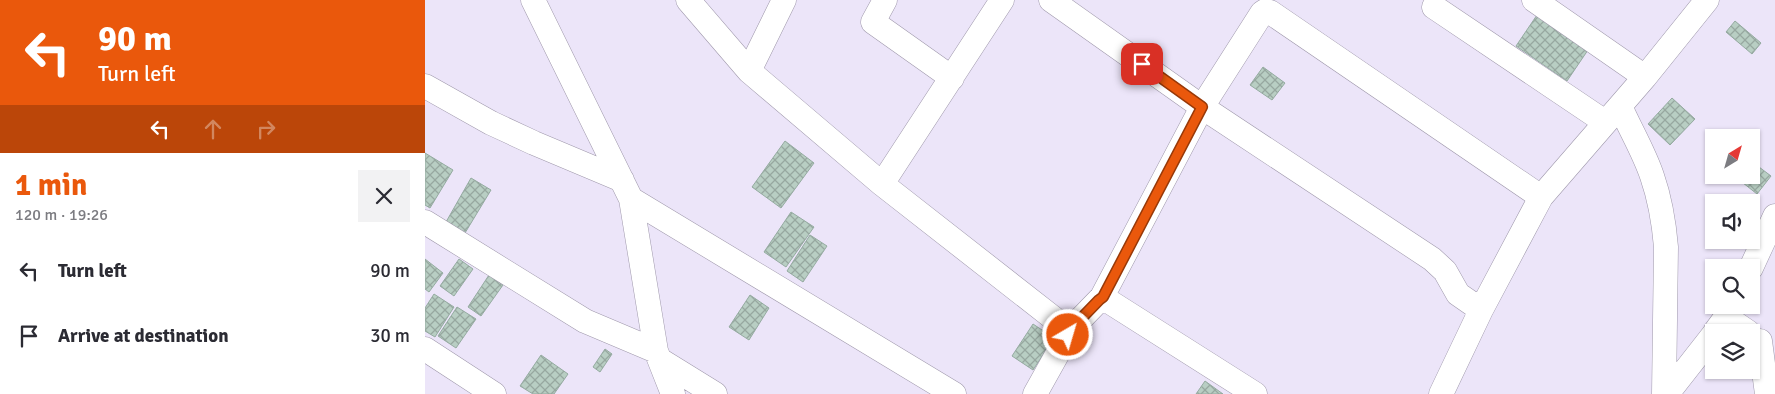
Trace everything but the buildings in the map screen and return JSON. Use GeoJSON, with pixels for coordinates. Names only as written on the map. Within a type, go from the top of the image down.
{"type":"FeatureCollection","features":[{"type":"Feature","properties":{"kind":"street"},"geometry":{"type":"LineString","coordinates":[[533,0],[626,189],[658,356],[673,394]]}},
{"type":"Feature","properties":{"kind":"street"},"geometry":{"type":"LineString","coordinates":[[688,0],[749,71],[882,184],[1069,331]]}},
{"type":"Feature","properties":{"kind":"street"},"geometry":{"type":"LineString","coordinates":[[749,71],[784,0]]}},
{"type":"Feature","properties":{"kind":"street"},"geometry":{"type":"LineString","coordinates":[[885,0],[873,22],[952,78]]}},
{"type":"Feature","properties":{"kind":"street"},"geometry":{"type":"LineString","coordinates":[[882,184],[1002,0]]}},
{"type":"Feature","properties":{"kind":"street"},"geometry":{"type":"LineString","coordinates":[[1051,0],[1202,107],[1432,259],[1445,271],[1458,294],[1481,310]]}},
{"type":"Feature","properties":{"kind":"street"},"geometry":{"type":"LineString","coordinates":[[1534,0],[1645,77]]}},
{"type":"Feature","properties":{"kind":"street"},"geometry":{"type":"LineString","coordinates":[[1441,394],[1481,310],[1541,196],[1645,77],[1707,0]]}},
{"type":"Feature","properties":{"kind":"street"},"geometry":{"type":"LineString","coordinates":[[1035,394],[1069,331],[1103,297],[1202,107],[1262,13],[1274,6],[1541,196]]}},
{"type":"Feature","properties":{"kind":"street"},"geometry":{"type":"LineString","coordinates":[[1434,7],[1613,114],[1652,174],[1660,201],[1666,247],[1665,394]]}},
{"type":"Feature","properties":{"kind":"street"},"geometry":{"type":"LineString","coordinates":[[425,86],[491,123],[626,189],[954,394]]}},
{"type":"Feature","properties":{"kind":"street"},"geometry":{"type":"LineString","coordinates":[[1755,259],[1775,216]]}},
{"type":"Feature","properties":{"kind":"street"},"geometry":{"type":"LineString","coordinates":[[425,222],[585,321],[658,356],[715,394]]}},
{"type":"Feature","properties":{"kind":"street"},"geometry":{"type":"LineString","coordinates":[[1103,297],[1255,394]]}},
{"type":"Feature","properties":{"kind":"street"},"geometry":{"type":"LineString","coordinates":[[1665,394],[1722,322]]}},
{"type":"Feature","properties":{"kind":"street"},"geometry":{"type":"LineString","coordinates":[[1760,352],[1767,394]]}},
{"type":"Feature","properties":{"kind":"street"},"geometry":{"type":"LineString","coordinates":[[427,354],[494,394]]}},
{"type":"Feature","properties":{"kind":"route"},"geometry":{"type":"LineString","coordinates":[[1068,335],[1069,331],[1103,297],[1202,107],[1142,64]]}}]}
